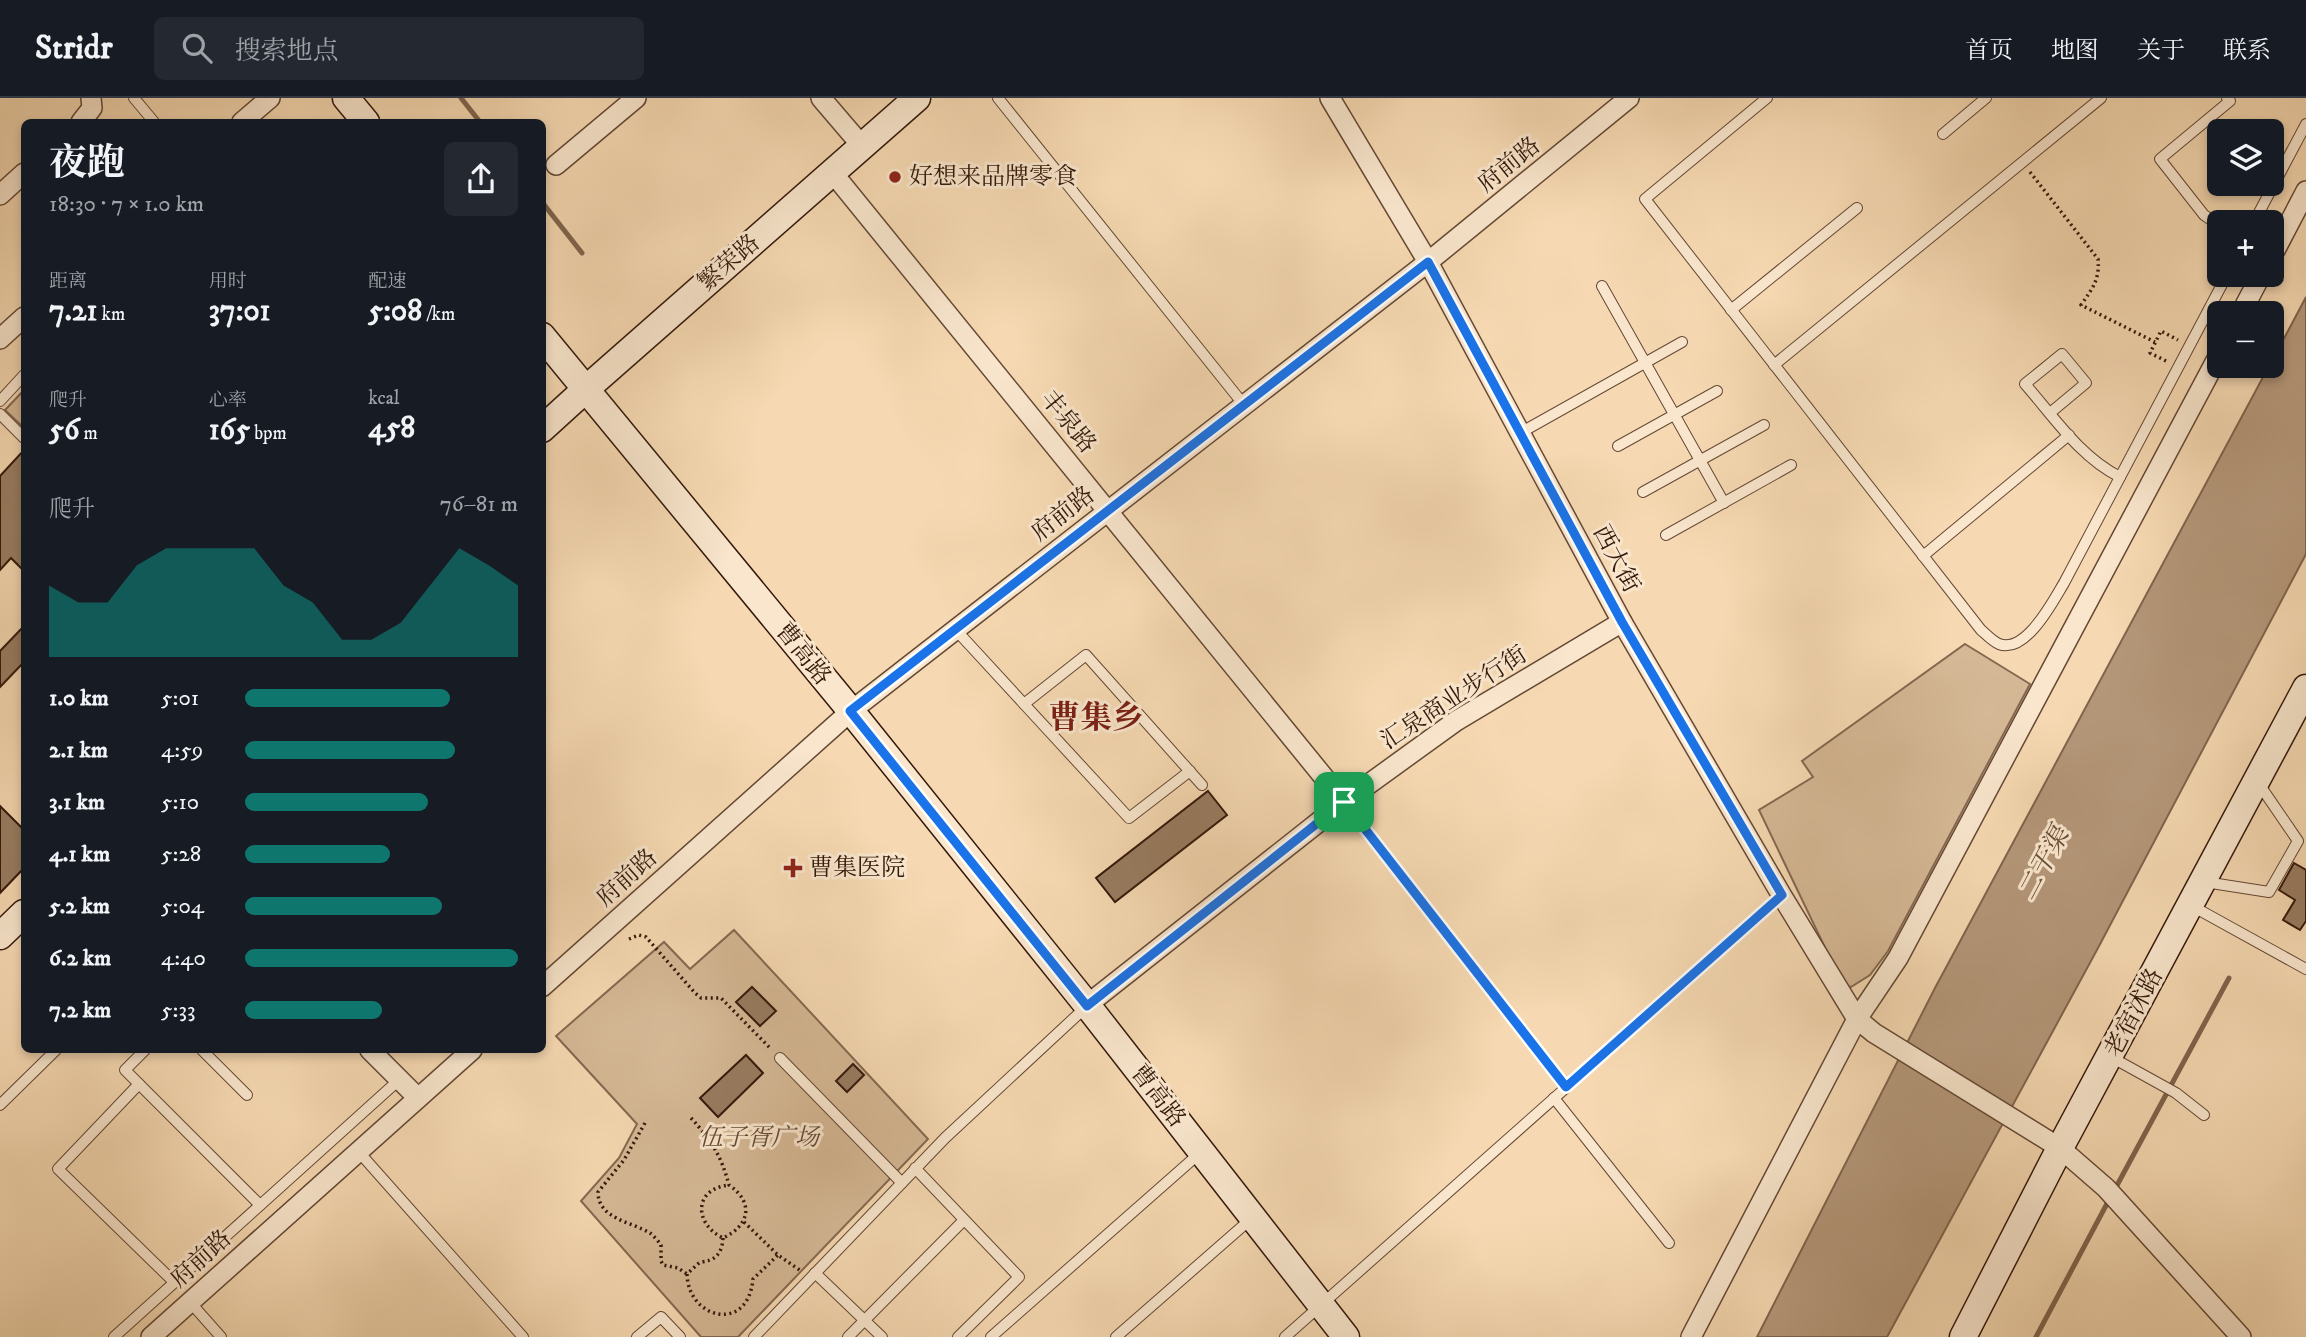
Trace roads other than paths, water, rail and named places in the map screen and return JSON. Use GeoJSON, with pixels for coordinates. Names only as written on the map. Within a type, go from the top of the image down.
{"type":"FeatureCollection","features":[{"type":"Feature","properties":{"kind":"street"},"geometry":{"type":"LineString","coordinates":[[83,119],[92,108],[92,98]]}},
{"type":"Feature","properties":{"kind":"street"},"geometry":{"type":"LineString","coordinates":[[246,119],[270,98]]}},
{"type":"Feature","properties":{"kind":"street"},"geometry":{"type":"LineString","coordinates":[[346,98],[364,119]]}},
{"type":"Feature","properties":{"kind":"street"},"geometry":{"type":"LineString","coordinates":[[556,165],[636,98]]}},
{"type":"Feature","properties":{"kind":"street"},"geometry":{"type":"LineString","coordinates":[[821,98],[862,146]]}},
{"type":"Feature","properties":{"kind":"street","name":"繁荣路"},"geometry":{"type":"LineString","coordinates":[[546,425],[916,98]]}},
{"type":"Feature","properties":{"kind":"street","name":"西大街"},"geometry":{"type":"LineString","coordinates":[[1330,98],[1428,262],[1622,622],[1857,1019],[1874,1033],[2060,1148],[2112,1195],[2241,1337]]}},
{"type":"Feature","properties":{"kind":"street","name":"府前路"},"geometry":{"type":"LineString","coordinates":[[546,983],[850,711],[1428,262],[1629,98]]}},
{"type":"Feature","properties":{"kind":"street","name":"丰泉路"},"geometry":{"type":"LineString","coordinates":[[832,172],[1344,802]]}},
{"type":"Feature","properties":{"kind":"street"},"geometry":{"type":"LineString","coordinates":[[0,195],[21,176]]}},
{"type":"Feature","properties":{"kind":"street"},"geometry":{"type":"LineString","coordinates":[[2284,233],[2306,191]]}},
{"type":"Feature","properties":{"kind":"street"},"geometry":{"type":"LineString","coordinates":[[0,339],[21,320]]}},
{"type":"Feature","properties":{"kind":"street","name":"曹高路"},"geometry":{"type":"LineString","coordinates":[[546,342],[850,711],[1087,1006],[1346,1337]]}},
{"type":"Feature","properties":{"kind":"street"},"geometry":{"type":"LineString","coordinates":[[1691,1337],[1857,1019],[1898,958],[2207,378]]}},
{"type":"Feature","properties":{"kind":"street","name":"汇泉商业步行街"},"geometry":{"type":"LineString","coordinates":[[1087,1006],[1344,802],[1456,721],[1622,622]]}},
{"type":"Feature","properties":{"kind":"street","name":"老宿沭路"},"geometry":{"type":"LineString","coordinates":[[1963,1337],[2060,1148],[2306,688]]}},
{"type":"Feature","properties":{"kind":"street"},"geometry":{"type":"LineString","coordinates":[[0,936],[21,917]]}},
{"type":"Feature","properties":{"kind":"street"},"geometry":{"type":"LineString","coordinates":[[373,1053],[418,1098]]}},
{"type":"Feature","properties":{"kind":"street","name":"府前路"},"geometry":{"type":"LineString","coordinates":[[151,1337],[469,1053]]}},
{"type":"Feature","properties":{"kind":"lane"},"geometry":{"type":"LineString","coordinates":[[134,98],[152,119]]}},
{"type":"Feature","properties":{"kind":"lane"},"geometry":{"type":"LineString","coordinates":[[998,98],[1244,405]]}},
{"type":"Feature","properties":{"kind":"lane"},"geometry":{"type":"LineString","coordinates":[[1767,98],[1644,199],[1981,630],[2000,644],[2010,645],[2022,640],[2044,615],[2064,583],[2221,287]]}},
{"type":"Feature","properties":{"kind":"lane"},"geometry":{"type":"LineString","coordinates":[[1942,134],[1986,98]]}},
{"type":"Feature","properties":{"kind":"lane"},"geometry":{"type":"LineString","coordinates":[[1774,365],[2101,98]]}},
{"type":"Feature","properties":{"kind":"lane"},"geometry":{"type":"LineString","coordinates":[[2207,217],[2160,159],[2230,102],[2227,98]]}},
{"type":"Feature","properties":{"kind":"lane"},"geometry":{"type":"LineString","coordinates":[[2260,210],[2306,124]]}},
{"type":"Feature","properties":{"kind":"lane"},"geometry":{"type":"LineString","coordinates":[[1731,310],[1857,208]]}},
{"type":"Feature","properties":{"kind":"lane"},"geometry":{"type":"LineString","coordinates":[[1602,286],[1724,503]]}},
{"type":"Feature","properties":{"kind":"lane"},"geometry":{"type":"LineString","coordinates":[[1520,433],[1682,342]]}},
{"type":"Feature","properties":{"kind":"lane"},"geometry":{"type":"LineString","coordinates":[[2050,413],[2086,383],[2062,354],[2025,384],[2086,455],[2105,470],[2120,477]]}},
{"type":"Feature","properties":{"kind":"lane"},"geometry":{"type":"LineString","coordinates":[[0,401],[21,378]]}},
{"type":"Feature","properties":{"kind":"lane"},"geometry":{"type":"LineString","coordinates":[[1618,446],[1717,391]]}},
{"type":"Feature","properties":{"kind":"lane"},"geometry":{"type":"LineString","coordinates":[[0,414],[21,435]]}},
{"type":"Feature","properties":{"kind":"lane"},"geometry":{"type":"LineString","coordinates":[[1643,492],[1763,425]]}},
{"type":"Feature","properties":{"kind":"lane"},"geometry":{"type":"LineString","coordinates":[[1923,556],[2069,435]]}},
{"type":"Feature","properties":{"kind":"lane"},"geometry":{"type":"LineString","coordinates":[[1665,536],[1791,466]]}},
{"type":"Feature","properties":{"kind":"lane"},"geometry":{"type":"LineString","coordinates":[[955,629],[1129,818],[1190,771]]}},
{"type":"Feature","properties":{"kind":"lane"},"geometry":{"type":"LineString","coordinates":[[1024,704],[1086,655],[1202,785]]}},
{"type":"Feature","properties":{"kind":"lane"},"geometry":{"type":"LineString","coordinates":[[2204,882],[2269,892],[2298,841],[2257,781]]}},
{"type":"Feature","properties":{"kind":"lane"},"geometry":{"type":"LineString","coordinates":[[1344,802],[1566,1087]]}},
{"type":"Feature","properties":{"kind":"lane"},"geometry":{"type":"LineString","coordinates":[[1285,1337],[1782,895]]}},
{"type":"Feature","properties":{"kind":"lane"},"geometry":{"type":"LineString","coordinates":[[2191,906],[2306,968]]}},
{"type":"Feature","properties":{"kind":"lane"},"geometry":{"type":"LineString","coordinates":[[754,1337],[945,1138],[1087,1006]]}},
{"type":"Feature","properties":{"kind":"lane"},"geometry":{"type":"LineString","coordinates":[[0,1105],[54,1053]]}},
{"type":"Feature","properties":{"kind":"lane"},"geometry":{"type":"LineString","coordinates":[[142,1053],[125,1070],[260,1205]]}},
{"type":"Feature","properties":{"kind":"lane"},"geometry":{"type":"LineString","coordinates":[[205,1053],[247,1095]]}},
{"type":"Feature","properties":{"kind":"lane"},"geometry":{"type":"LineString","coordinates":[[2111,1057],[2176,1093],[2204,1115]]}},
{"type":"Feature","properties":{"kind":"lane"},"geometry":{"type":"LineString","coordinates":[[780,1058],[902,1183]]}},
{"type":"Feature","properties":{"kind":"lane"},"geometry":{"type":"LineString","coordinates":[[114,1337],[400,1079]]}},
{"type":"Feature","properties":{"kind":"lane"},"geometry":{"type":"LineString","coordinates":[[139,1084],[58,1169],[174,1282]]}},
{"type":"Feature","properties":{"kind":"lane"},"geometry":{"type":"LineString","coordinates":[[1555,1098],[1669,1243]]}},
{"type":"Feature","properties":{"kind":"lane"},"geometry":{"type":"LineString","coordinates":[[359,1151],[523,1337]]}},
{"type":"Feature","properties":{"kind":"lane"},"geometry":{"type":"LineString","coordinates":[[991,1337],[1202,1152]]}},
{"type":"Feature","properties":{"kind":"lane"},"geometry":{"type":"LineString","coordinates":[[915,1168],[1019,1277],[958,1337]]}},
{"type":"Feature","properties":{"kind":"lane"},"geometry":{"type":"LineString","coordinates":[[1116,1337],[1253,1218]]}},
{"type":"Feature","properties":{"kind":"lane"},"geometry":{"type":"LineString","coordinates":[[848,1337],[964,1220]]}},
{"type":"Feature","properties":{"kind":"lane"},"geometry":{"type":"LineString","coordinates":[[813,1275],[882,1337]]}},
{"type":"Feature","properties":{"kind":"lane"},"geometry":{"type":"LineString","coordinates":[[190,1302],[221,1337]]}},
{"type":"Feature","properties":{"kind":"lane"},"geometry":{"type":"LineString","coordinates":[[637,1337],[661,1317],[680,1337]]}},
{"type":"Feature","properties":{"kind":"water","name":"二干渠"},"geometry":{"type":"Polygon","coordinates":[[[2306,297],[2306,554],[2098,948],[1887,1337],[1757,1337],[1935,988],[2263,378],[2284,378],[2284,338],[2306,297]]]}},
{"type":"Feature","properties":{"kind":"waterway"},"geometry":{"type":"LineString","coordinates":[[461,98],[478,119]]}},
{"type":"Feature","properties":{"kind":"waterway"},"geometry":{"type":"LineString","coordinates":[[546,207],[582,253]]}},
{"type":"Feature","properties":{"kind":"waterway"},"geometry":{"type":"LineString","coordinates":[[2115,1189],[2229,978]]}},
{"type":"Feature","properties":{"kind":"waterway"},"geometry":{"type":"LineString","coordinates":[[2036,1337],[2110,1198]]}},
{"type":"Feature","properties":{"kind":"place","name":"好想来品牌零食"},"geometry":{"type":"Point","coordinates":[895,177]}},
{"type":"Feature","properties":{"kind":"place","name":"曹集医院"},"geometry":{"type":"Point","coordinates":[793,868]}},
{"type":"Feature","properties":{"kind":"district","name":"曹集乡"},"geometry":{"type":"Point","coordinates":[1096,719]}},
{"type":"Feature","properties":{"kind":"park label","name":"伍子胥广场"},"geometry":{"type":"Point","coordinates":[759,1138]}}]}
